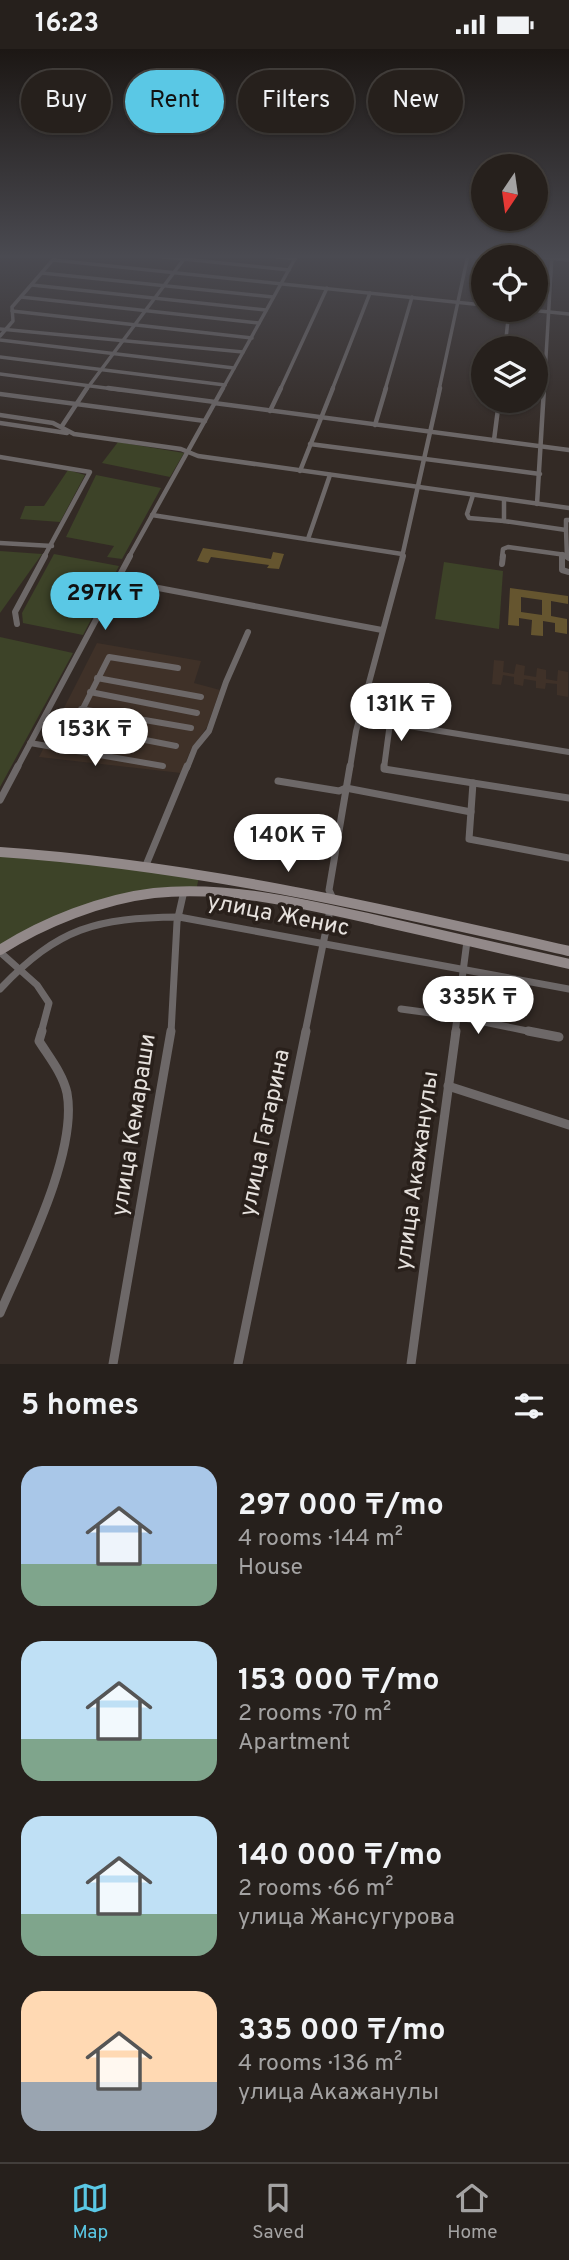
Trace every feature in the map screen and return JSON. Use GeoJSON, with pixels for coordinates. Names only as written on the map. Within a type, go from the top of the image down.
{"type":"FeatureCollection","features":[{"type":"Feature","properties":{"kind":"main road"},"geometry":{"type":"LineString","coordinates":[[0,852],[200,872],[331,904],[464,941],[569,964]]}},
{"type":"Feature","properties":{"kind":"main road"},"geometry":{"type":"LineString","coordinates":[[190,891],[200,872]]}},
{"type":"Feature","properties":{"kind":"main road"},"geometry":{"type":"LineString","coordinates":[[0,951],[22,936],[110,901],[190,891],[331,904],[462,927],[569,951]]}},
{"type":"Feature","properties":{"kind":"main road"},"geometry":{"type":"LineString","coordinates":[[462,927],[464,941]]}},
{"type":"Feature","properties":{"kind":"street"},"geometry":{"type":"LineString","coordinates":[[59,316],[252,338]]}},
{"type":"Feature","properties":{"kind":"street"},"geometry":{"type":"LineString","coordinates":[[62,426],[75,404],[141,316]]}},
{"type":"Feature","properties":{"kind":"street"},"geometry":{"type":"LineString","coordinates":[[195,316],[259,323]]}},
{"type":"Feature","properties":{"kind":"street"},"geometry":{"type":"LineString","coordinates":[[0,800],[152,515],[263,316]]}},
{"type":"Feature","properties":{"kind":"street"},"geometry":{"type":"LineString","coordinates":[[270,411],[314,316]]}},
{"type":"Feature","properties":{"kind":"street"},"geometry":{"type":"LineString","coordinates":[[300,471],[361,316]]}},
{"type":"Feature","properties":{"kind":"street"},"geometry":{"type":"LineString","coordinates":[[375,425],[406,316]]}},
{"type":"Feature","properties":{"kind":"street","name":"улица Гагарина"},"geometry":{"type":"LineString","coordinates":[[238,1364],[324,945],[346,789],[360,718],[425,459],[454,316]]}},
{"type":"Feature","properties":{"kind":"street"},"geometry":{"type":"LineString","coordinates":[[537,505],[543,447],[548,322]]}},
{"type":"Feature","properties":{"kind":"street"},"geometry":{"type":"LineString","coordinates":[[234,368],[0,338],[3,329],[243,352]]}},
{"type":"Feature","properties":{"kind":"street"},"geometry":{"type":"LineString","coordinates":[[0,357],[225,385]]}},
{"type":"Feature","properties":{"kind":"street"},"geometry":{"type":"LineString","coordinates":[[0,374],[569,450]]}},
{"type":"Feature","properties":{"kind":"street"},"geometry":{"type":"LineString","coordinates":[[0,394],[205,421]]}},
{"type":"Feature","properties":{"kind":"street"},"geometry":{"type":"LineString","coordinates":[[494,440],[497,413]]}},
{"type":"Feature","properties":{"kind":"street"},"geometry":{"type":"LineString","coordinates":[[0,415],[62,426],[67,432],[74,434]]}},
{"type":"Feature","properties":{"kind":"street"},"geometry":{"type":"LineString","coordinates":[[0,423],[188,451],[198,456],[569,508]]}},
{"type":"Feature","properties":{"kind":"street"},"geometry":{"type":"LineString","coordinates":[[310,444],[540,474]]}},
{"type":"Feature","properties":{"kind":"street"},"geometry":{"type":"LineString","coordinates":[[0,457],[90,472],[15,612],[17,624]]}},
{"type":"Feature","properties":{"kind":"street"},"geometry":{"type":"LineString","coordinates":[[308,539],[330,475]]}},
{"type":"Feature","properties":{"kind":"street"},"geometry":{"type":"LineString","coordinates":[[473,495],[467,514],[469,518],[566,530]]}},
{"type":"Feature","properties":{"kind":"street"},"geometry":{"type":"LineString","coordinates":[[504,500],[504,521]]}},
{"type":"Feature","properties":{"kind":"street"},"geometry":{"type":"LineString","coordinates":[[152,515],[402,554]]}},
{"type":"Feature","properties":{"kind":"street"},"geometry":{"type":"LineString","coordinates":[[569,520],[566,520],[566,556],[562,570],[569,572]]}},
{"type":"Feature","properties":{"kind":"street"},"geometry":{"type":"LineString","coordinates":[[0,543],[52,547]]}},
{"type":"Feature","properties":{"kind":"street"},"geometry":{"type":"LineString","coordinates":[[502,564],[506,548],[566,556]]}},
{"type":"Feature","properties":{"kind":"street"},"geometry":{"type":"LineString","coordinates":[[124,600],[137,584],[382,630]]}},
{"type":"Feature","properties":{"kind":"street"},"geometry":{"type":"LineString","coordinates":[[146,865],[195,748],[209,731],[248,632]]}},
{"type":"Feature","properties":{"kind":"street"},"geometry":{"type":"LineString","coordinates":[[63,748],[106,660],[111,657],[178,668]]}},
{"type":"Feature","properties":{"kind":"street"},"geometry":{"type":"LineString","coordinates":[[97,678],[201,697]]}},
{"type":"Feature","properties":{"kind":"street"},"geometry":{"type":"LineString","coordinates":[[90,692],[197,713]]}},
{"type":"Feature","properties":{"kind":"street"},"geometry":{"type":"LineString","coordinates":[[81,709],[191,727]]}},
{"type":"Feature","properties":{"kind":"street"},"geometry":{"type":"LineString","coordinates":[[360,718],[569,752]]}},
{"type":"Feature","properties":{"kind":"street"},"geometry":{"type":"LineString","coordinates":[[390,723],[384,769],[569,798]]}},
{"type":"Feature","properties":{"kind":"street"},"geometry":{"type":"LineString","coordinates":[[73,726],[176,746]]}},
{"type":"Feature","properties":{"kind":"street"},"geometry":{"type":"LineString","coordinates":[[30,743],[163,766]]}},
{"type":"Feature","properties":{"kind":"street"},"geometry":{"type":"LineString","coordinates":[[278,781],[339,791],[346,789],[471,812]]}},
{"type":"Feature","properties":{"kind":"street"},"geometry":{"type":"LineString","coordinates":[[473,783],[469,839],[569,858]]}},
{"type":"Feature","properties":{"kind":"street","name":"улица Кемараши"},"geometry":{"type":"LineString","coordinates":[[113,1364],[162,1093],[174,1005],[178,917],[190,891]]}},
{"type":"Feature","properties":{"kind":"street","name":"улица Женис"},"geometry":{"type":"LineString","coordinates":[[0,989],[40,948],[89,924],[136,917],[178,917],[569,989]]}},
{"type":"Feature","properties":{"kind":"street","name":"улица Акажанулы"},"geometry":{"type":"LineString","coordinates":[[411,1364],[447,1086],[460,1017],[464,941]]}},
{"type":"Feature","properties":{"kind":"street"},"geometry":{"type":"LineString","coordinates":[[0,951],[19,967],[49,1003],[39,1041],[67,1094],[66,1131],[53,1183],[0,1313]]}},
{"type":"Feature","properties":{"kind":"street"},"geometry":{"type":"LineString","coordinates":[[401,1009],[460,1017],[559,1037]]}},
{"type":"Feature","properties":{"kind":"street"},"geometry":{"type":"LineString","coordinates":[[447,1086],[569,1125]]}},
{"type":"Feature","properties":{"kind":"shaded area"},"geometry":{"type":"Polygon","coordinates":[[[97,643],[201,661],[194,683],[220,690],[207,727],[190,752],[181,773],[39,757],[97,643]]]}},
{"type":"Feature","properties":{"kind":"shaded area"},"geometry":{"type":"Polygon","coordinates":[[[494,660],[504,661],[503,672],[514,674],[516,664],[525,666],[524,675],[536,677],[537,668],[546,670],[546,679],[557,681],[558,670],[568,672],[568,697],[557,695],[557,684],[546,683],[545,689],[536,688],[536,681],[524,679],[523,686],[514,684],[514,677],[503,675],[501,685],[492,684],[494,660]]]}},
{"type":"Feature","properties":{"kind":"green space"},"geometry":{"type":"Polygon","coordinates":[[[118,442],[184,453],[170,477],[102,463],[118,442]]]}},
{"type":"Feature","properties":{"kind":"green space"},"geometry":{"type":"Polygon","coordinates":[[[68,470],[85,475],[60,522],[20,519],[25,506],[44,506],[68,470]]]}},
{"type":"Feature","properties":{"kind":"green space"},"geometry":{"type":"Polygon","coordinates":[[[96,475],[161,488],[122,559],[107,557],[114,546],[66,537],[96,475]]]}},
{"type":"Feature","properties":{"kind":"green space"},"geometry":{"type":"Polygon","coordinates":[[[0,551],[42,554],[0,613],[0,551]]]}},
{"type":"Feature","properties":{"kind":"green space"},"geometry":{"type":"Polygon","coordinates":[[[54,554],[119,566],[83,635],[23,623],[22,613],[54,554]]]}},
{"type":"Feature","properties":{"kind":"green space"},"geometry":{"type":"Polygon","coordinates":[[[444,562],[503,571],[499,629],[435,619],[444,562]]]}},
{"type":"Feature","properties":{"kind":"green space"},"geometry":{"type":"Polygon","coordinates":[[[0,637],[73,653],[0,787],[0,637]]]}},
{"type":"Feature","properties":{"kind":"green space"},"geometry":{"type":"Polygon","coordinates":[[[0,853],[200,872],[196,891],[110,901],[0,951],[0,853]]]}},
{"type":"Feature","properties":{"kind":"building"},"geometry":{"type":"Polygon","coordinates":[[[203,548],[271,559],[273,552],[284,554],[279,569],[267,568],[269,565],[211,557],[208,563],[197,561],[203,548]]]}},
{"type":"Feature","properties":{"kind":"building"},"geometry":{"type":"Polygon","coordinates":[[[510,588],[568,596],[568,604],[551,601],[551,616],[567,619],[567,634],[555,632],[555,623],[543,621],[543,636],[531,635],[532,620],[519,618],[519,626],[508,625],[510,588]],[[521,597],[521,612],[542,615],[542,600],[521,597]]]}}]}
